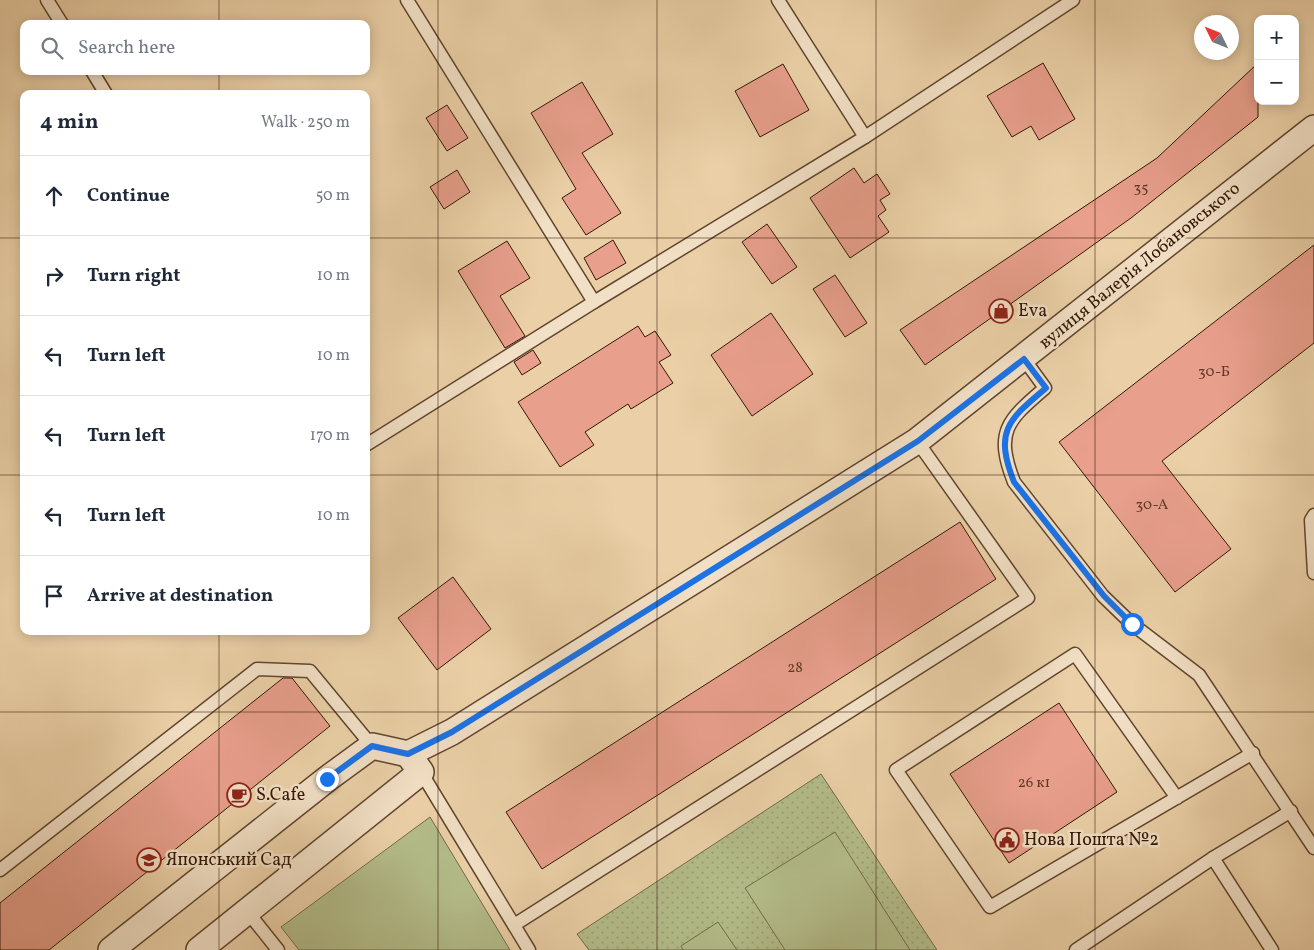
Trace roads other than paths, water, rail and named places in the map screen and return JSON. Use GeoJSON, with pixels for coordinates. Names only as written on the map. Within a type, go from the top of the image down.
{"type":"FeatureCollection","features":[{"type":"Feature","properties":{"kind":"street","name":"вулиця Валерія Лобановського"},"geometry":{"type":"LineString","coordinates":[[199,950],[248,911],[414,763],[452,732],[918,441],[1314,128]]}},
{"type":"Feature","properties":{"kind":"street"},"geometry":{"type":"LineString","coordinates":[[111,950],[327,779],[372,746],[414,763]]}},
{"type":"Feature","properties":{"kind":"lane"},"geometry":{"type":"LineString","coordinates":[[47,0],[60,20]]}},
{"type":"Feature","properties":{"kind":"lane"},"geometry":{"type":"LineString","coordinates":[[407,0],[594,302]]}},
{"type":"Feature","properties":{"kind":"lane"},"geometry":{"type":"LineString","coordinates":[[778,0],[865,137]]}},
{"type":"Feature","properties":{"kind":"lane"},"geometry":{"type":"LineString","coordinates":[[370,442],[594,302],[865,137],[1073,0]]}},
{"type":"Feature","properties":{"kind":"lane"},"geometry":{"type":"LineString","coordinates":[[94,75],[104,90]]}},
{"type":"Feature","properties":{"kind":"lane"},"geometry":{"type":"LineString","coordinates":[[1024,359],[1046,388],[1014,415],[1005,439],[1006,460],[1014,482],[1104,596],[1132,624],[1199,675],[1253,753],[1314,848]]}},
{"type":"Feature","properties":{"kind":"lane"},"geometry":{"type":"LineString","coordinates":[[514,925],[1028,598],[918,441]]}},
{"type":"Feature","properties":{"kind":"lane"},"geometry":{"type":"LineString","coordinates":[[1314,515],[1311,520],[1314,573]]}},
{"type":"Feature","properties":{"kind":"lane"},"geometry":{"type":"LineString","coordinates":[[1177,798],[1074,654],[896,770],[990,907],[1177,798],[1253,753]]}},
{"type":"Feature","properties":{"kind":"lane"},"geometry":{"type":"LineString","coordinates":[[0,870],[258,669],[310,671],[372,746]]}},
{"type":"Feature","properties":{"kind":"lane"},"geometry":{"type":"LineString","coordinates":[[414,763],[529,950]]}},
{"type":"Feature","properties":{"kind":"lane"},"geometry":{"type":"LineString","coordinates":[[1076,950],[1213,858],[1291,811]]}},
{"type":"Feature","properties":{"kind":"lane"},"geometry":{"type":"LineString","coordinates":[[1213,858],[1272,950]]}},
{"type":"Feature","properties":{"kind":"lane"},"geometry":{"type":"LineString","coordinates":[[248,911],[278,950]]}},
{"type":"Feature","properties":{"kind":"place","name":"Eva"},"geometry":{"type":"Point","coordinates":[1001,311]}},
{"type":"Feature","properties":{"kind":"place","name":"S.Cafe"},"geometry":{"type":"Point","coordinates":[239,795]}},
{"type":"Feature","properties":{"kind":"place","name":"Нова Пошта №2"},"geometry":{"type":"Point","coordinates":[1007,840]}},
{"type":"Feature","properties":{"kind":"place","name":"Японський Сад"},"geometry":{"type":"Point","coordinates":[149,860]}}]}
